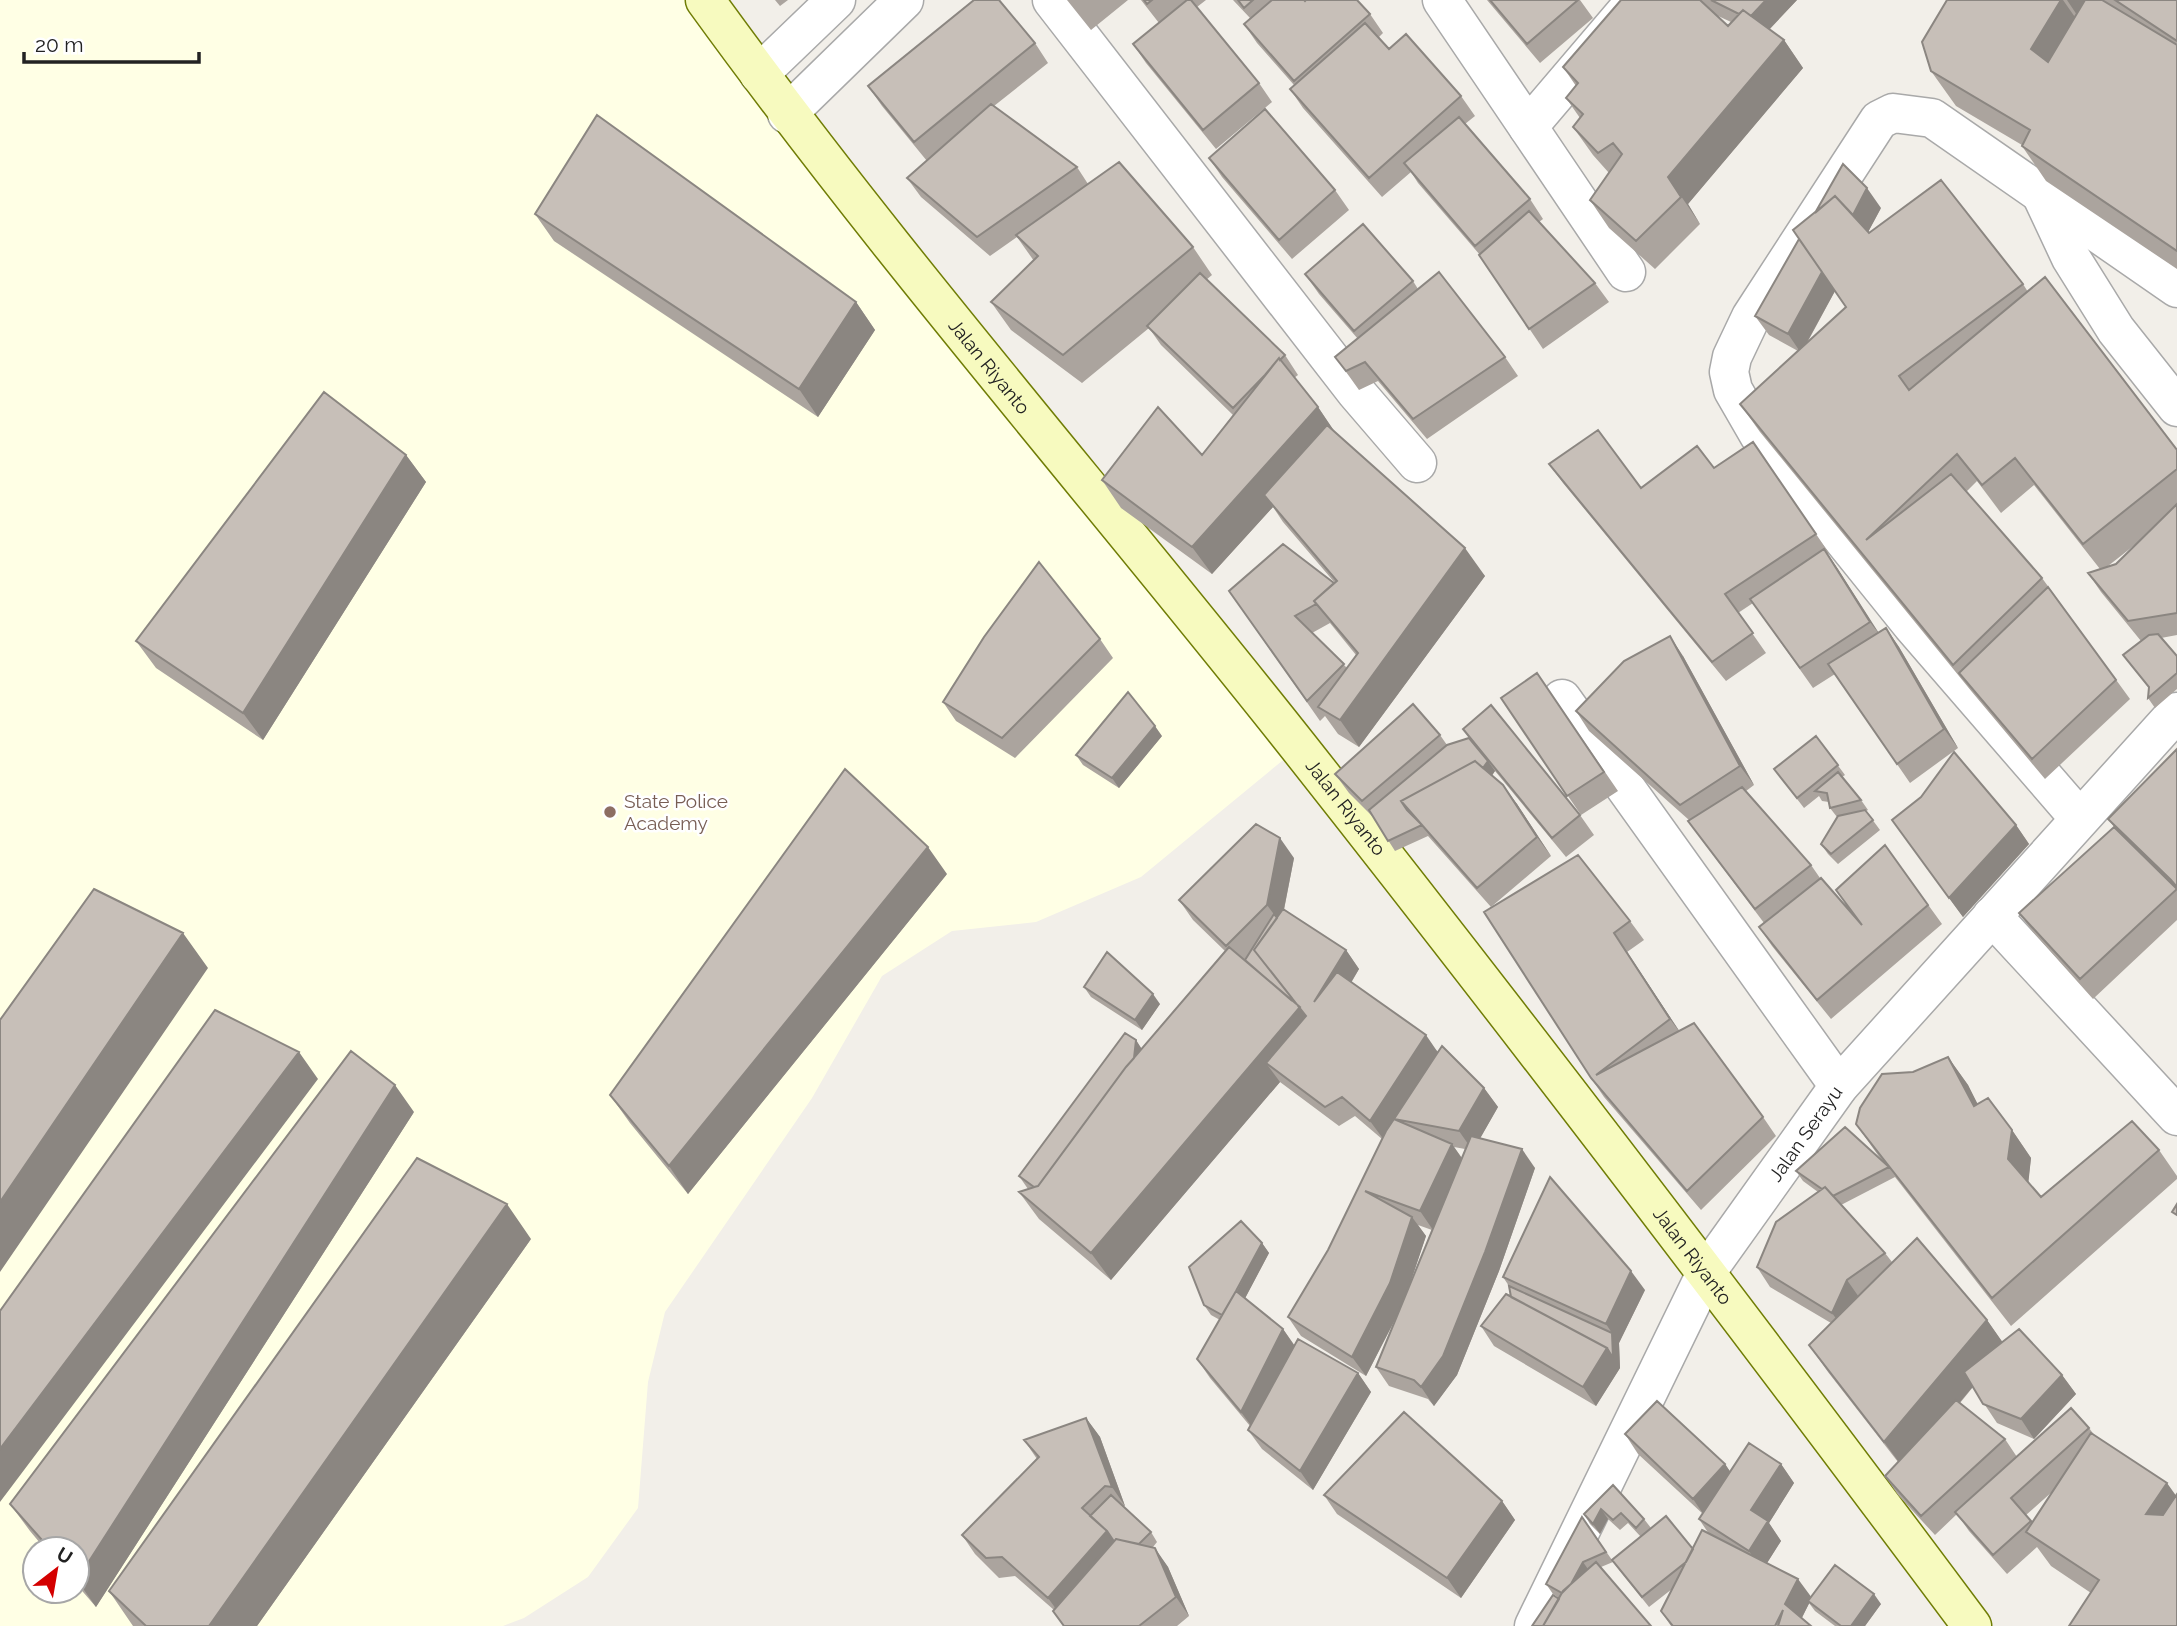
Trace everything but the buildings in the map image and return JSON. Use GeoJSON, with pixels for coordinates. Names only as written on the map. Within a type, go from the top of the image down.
{"type":"FeatureCollection","features":[{"type":"Feature","properties":{"kind":"street","name":"Jalan Riyanto"},"geometry":{"type":"LineString","coordinates":[[705,0],[787,114],[1299,747],[1707,1271],[1972,1626]]}},
{"type":"Feature","properties":{"kind":"street"},"geometry":{"type":"LineString","coordinates":[[759,74],[836,0]]}},
{"type":"Feature","properties":{"kind":"street"},"geometry":{"type":"LineString","coordinates":[[787,114],[904,0]]}},
{"type":"Feature","properties":{"kind":"street"},"geometry":{"type":"LineString","coordinates":[[1052,0],[1356,393],[1417,463]]}},
{"type":"Feature","properties":{"kind":"street"},"geometry":{"type":"LineString","coordinates":[[1442,0],[1626,272]]}},
{"type":"Feature","properties":{"kind":"street"},"geometry":{"type":"LineString","coordinates":[[1528,127],[1636,0]]}},
{"type":"Feature","properties":{"kind":"street"},"geometry":{"type":"LineString","coordinates":[[2079,818],[1912,625],[1766,443],[1739,401],[1729,372],[1732,357],[1751,317],[1879,120],[1893,113],[1932,118],[2177,288]]}},
{"type":"Feature","properties":{"kind":"street"},"geometry":{"type":"LineString","coordinates":[[2040,192],[2071,258],[2116,330],[2177,407]]}},
{"type":"Feature","properties":{"kind":"street"},"geometry":{"type":"LineString","coordinates":[[1562,699],[1839,1086]]}},
{"type":"Feature","properties":{"kind":"street","name":"Jalan Serayu"},"geometry":{"type":"LineString","coordinates":[[1534,1626],[1707,1271],[1839,1086],[2177,712]]}},
{"type":"Feature","properties":{"kind":"street"},"geometry":{"type":"LineString","coordinates":[[1992,916],[2177,1116]]}},
{"type":"Feature","properties":{"kind":"shaded area","name":"State Police Academy"},"geometry":{"type":"Polygon","coordinates":[[[0,0],[705,0],[1299,747],[1141,877],[1036,922],[952,931],[882,976],[812,1098],[665,1312],[648,1382],[638,1508],[588,1577],[524,1618],[503,1626],[0,1626],[0,0]]]}},
{"type":"Feature","properties":{"kind":"place","name":"State Police Academy"},"geometry":{"type":"Point","coordinates":[610,812]}}]}
